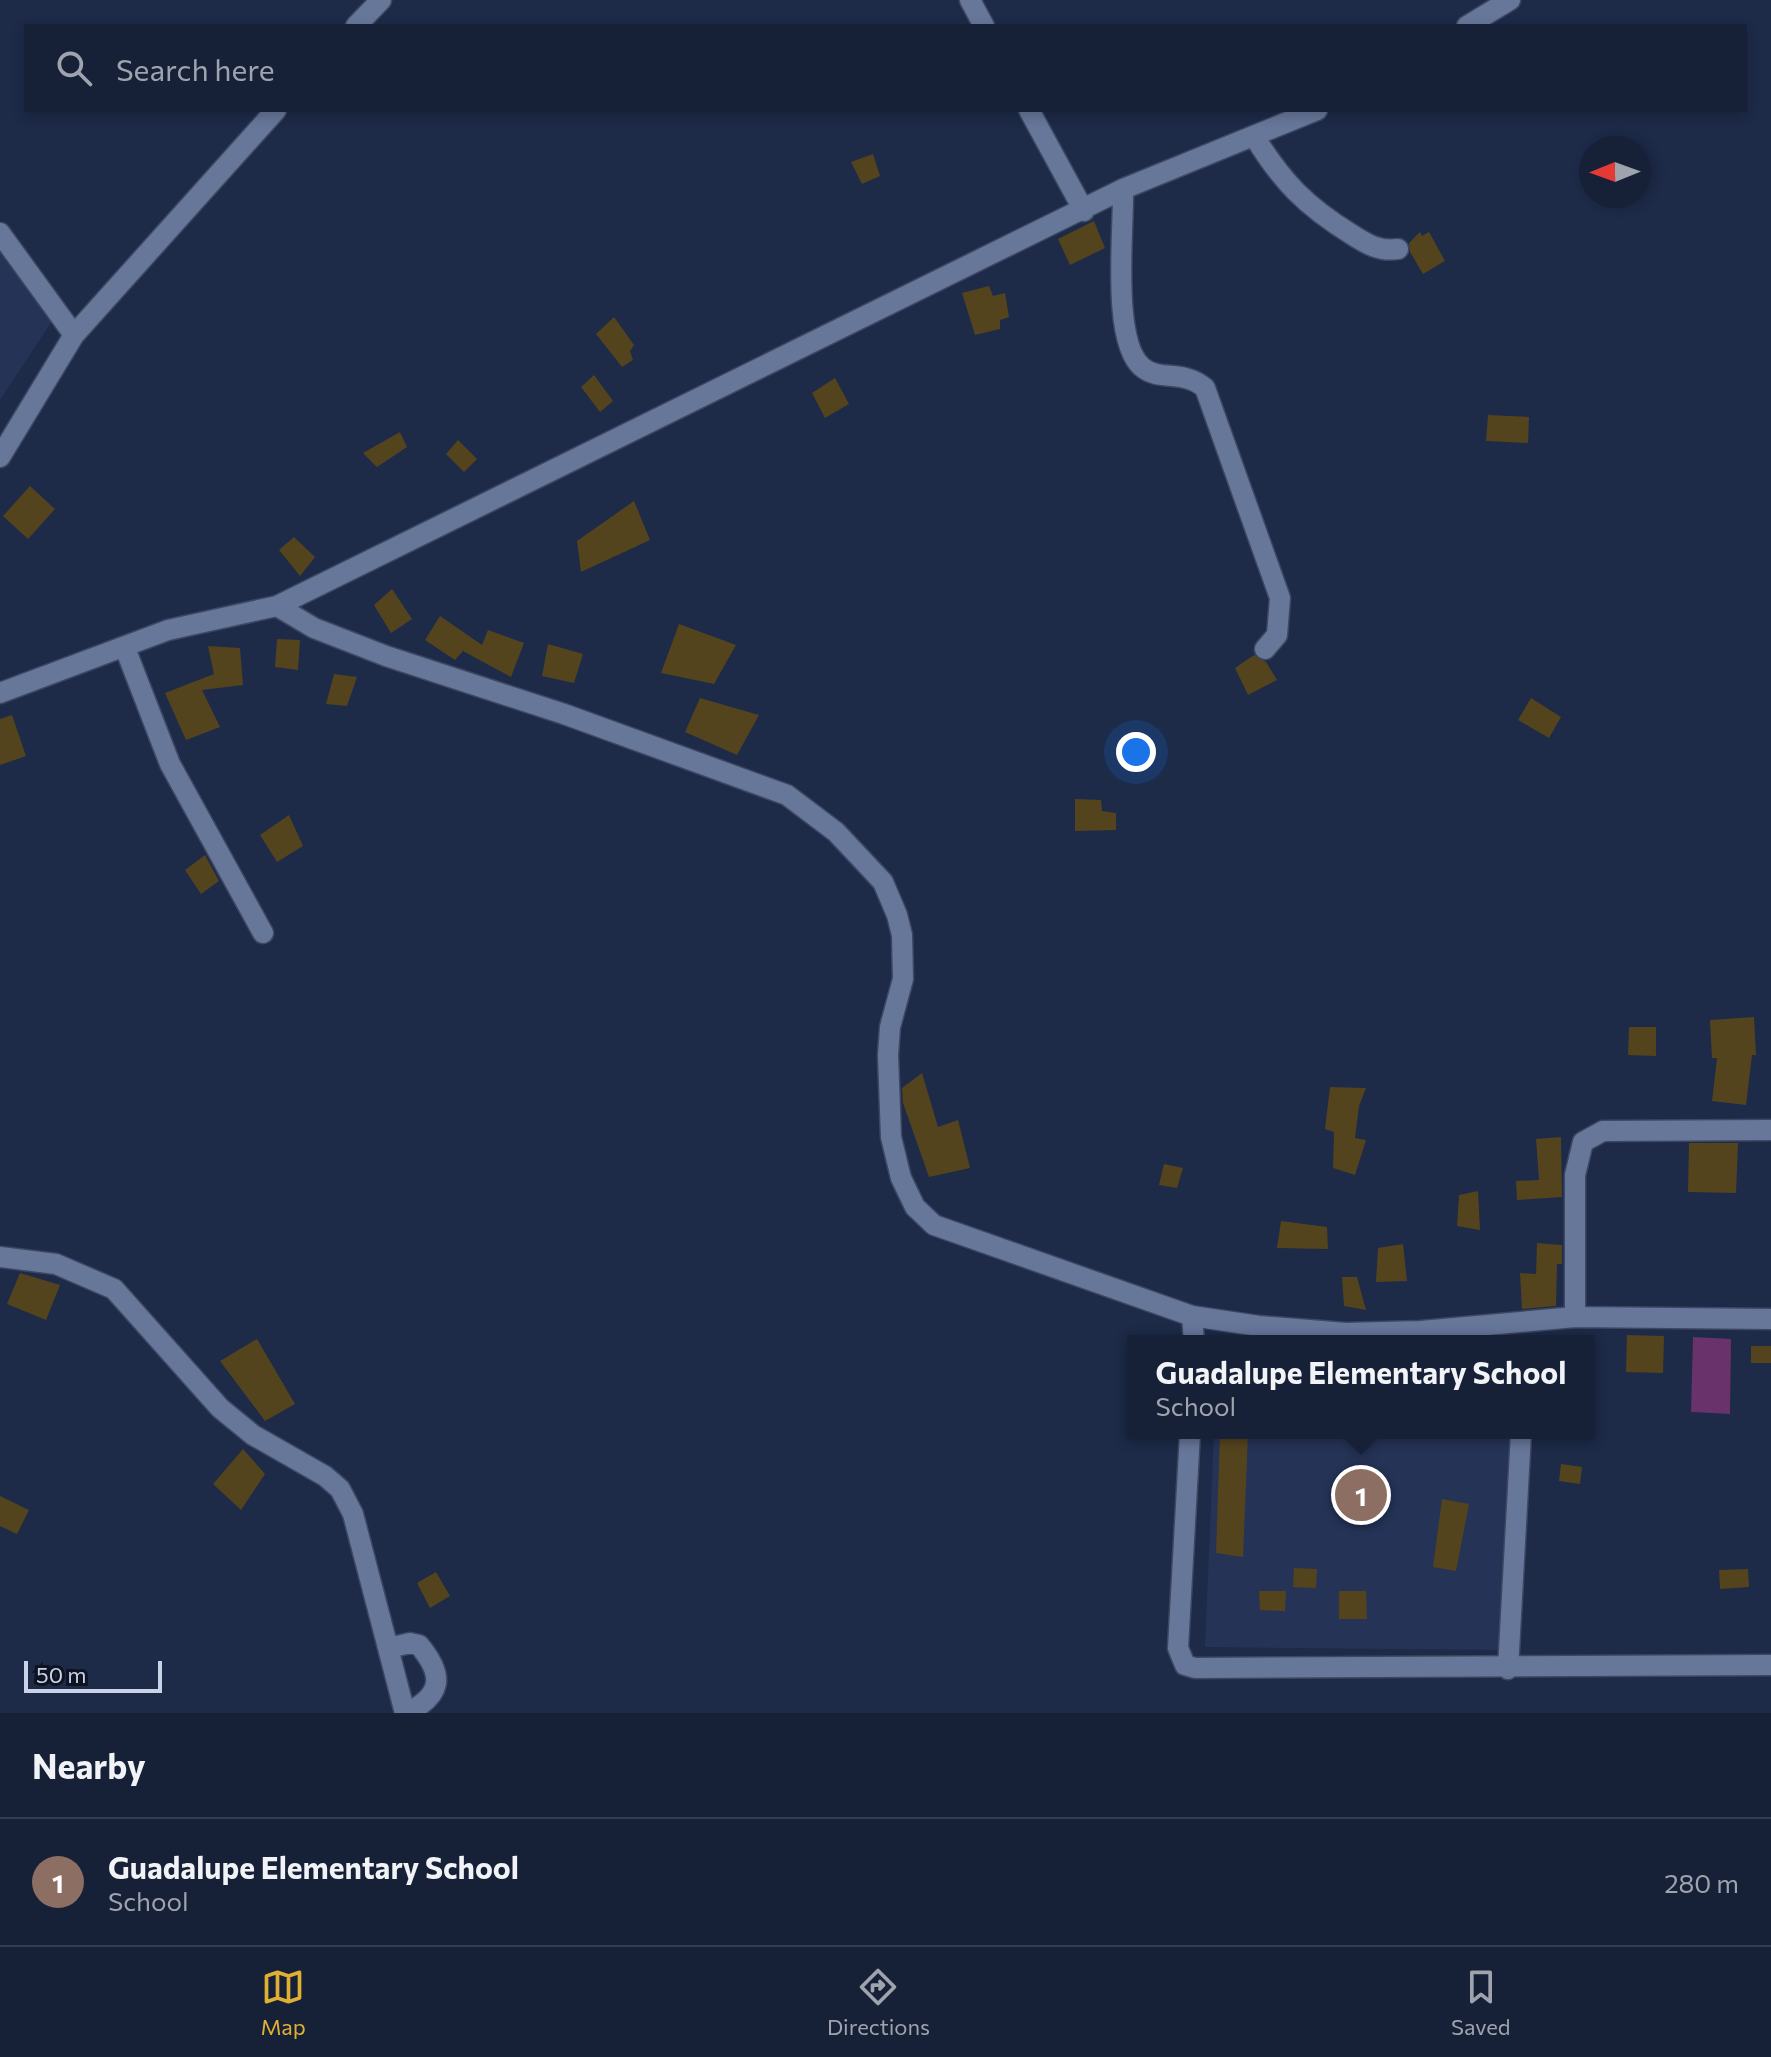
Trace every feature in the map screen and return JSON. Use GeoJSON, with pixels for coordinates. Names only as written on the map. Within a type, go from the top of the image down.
{"type":"FeatureCollection","features":[{"type":"Feature","properties":{"kind":"street"},"geometry":{"type":"LineString","coordinates":[[358,24],[381,0]]}},
{"type":"Feature","properties":{"kind":"street"},"geometry":{"type":"LineString","coordinates":[[970,0],[983,24]]}},
{"type":"Feature","properties":{"kind":"street"},"geometry":{"type":"LineString","coordinates":[[1470,24],[1510,0]]}},
{"type":"Feature","properties":{"kind":"street"},"geometry":{"type":"LineString","coordinates":[[0,457],[74,335],[274,112]]}},
{"type":"Feature","properties":{"kind":"street"},"geometry":{"type":"LineString","coordinates":[[1030,112],[1084,211]]}},
{"type":"Feature","properties":{"kind":"street"},"geometry":{"type":"LineString","coordinates":[[0,693],[202,621],[277,606],[1084,211],[1123,189],[1312,112]]}},
{"type":"Feature","properties":{"kind":"street"},"geometry":{"type":"LineString","coordinates":[[1254,136],[1289,187],[1310,209],[1378,249],[1398,249]]}},
{"type":"Feature","properties":{"kind":"street"},"geometry":{"type":"LineString","coordinates":[[1123,189],[1124,324],[1131,351],[1141,367],[1151,374],[1193,378],[1205,388],[1280,598],[1277,635],[1265,649]]}},
{"type":"Feature","properties":{"kind":"street"},"geometry":{"type":"LineString","coordinates":[[0,233],[74,335]]}},
{"type":"Feature","properties":{"kind":"street"},"geometry":{"type":"LineString","coordinates":[[277,606],[328,634],[787,795],[812,811],[883,882],[897,915],[902,935],[903,979],[890,1027],[888,1110],[901,1178],[915,1207],[926,1220],[963,1237],[1192,1316],[1346,1333],[1525,1332],[1575,1317],[1771,1319]]}},
{"type":"Feature","properties":{"kind":"street"},"geometry":{"type":"LineString","coordinates":[[125,648],[170,764],[263,933]]}},
{"type":"Feature","properties":{"kind":"street"},"geometry":{"type":"LineString","coordinates":[[1575,1317],[1575,1175],[1583,1142],[1603,1131],[1771,1130]]}},
{"type":"Feature","properties":{"kind":"street"},"geometry":{"type":"LineString","coordinates":[[0,1257],[56,1264],[114,1289],[220,1408],[253,1435],[325,1476],[340,1489],[353,1514],[406,1713],[427,1703],[434,1695],[435,1672],[419,1645],[410,1643],[389,1648]]}},
{"type":"Feature","properties":{"kind":"street"},"geometry":{"type":"LineString","coordinates":[[1192,1316],[1194,1335]]}},
{"type":"Feature","properties":{"kind":"street"},"geometry":{"type":"LineString","coordinates":[[1190,1439],[1178,1648],[1185,1665],[1210,1668],[1508,1669],[1771,1665]]}},
{"type":"Feature","properties":{"kind":"street"},"geometry":{"type":"LineString","coordinates":[[1508,1669],[1521,1439]]}},
{"type":"Feature","properties":{"kind":"shaded area"},"geometry":{"type":"Polygon","coordinates":[[[0,248],[54,318],[0,400],[0,248]]]}},
{"type":"Feature","properties":{"kind":"shaded area"},"geometry":{"type":"Polygon","coordinates":[[[1693,1337],[1731,1339],[1730,1414],[1691,1412],[1693,1337]]]}},
{"type":"Feature","properties":{"kind":"shaded area"},"geometry":{"type":"Polygon","coordinates":[[[1214,1439],[1513,1439],[1507,1650],[1205,1647],[1214,1439]]]}},
{"type":"Feature","properties":{"kind":"building"},"geometry":{"type":"Polygon","coordinates":[[[873,154],[880,176],[862,184],[851,162],[873,154]]]}},
{"type":"Feature","properties":{"kind":"building"},"geometry":{"type":"Polygon","coordinates":[[[1094,221],[1105,248],[1070,265],[1058,239],[1094,221]]]}},
{"type":"Feature","properties":{"kind":"building"},"geometry":{"type":"Polygon","coordinates":[[[1420,232],[1422,236],[1429,232],[1445,261],[1423,274],[1410,252],[1409,243],[1420,232]]]}},
{"type":"Feature","properties":{"kind":"building"},"geometry":{"type":"Polygon","coordinates":[[[989,286],[993,296],[1005,293],[1009,317],[1000,320],[1000,329],[975,335],[962,293],[989,286]]]}},
{"type":"Feature","properties":{"kind":"building"},"geometry":{"type":"Polygon","coordinates":[[[614,317],[634,345],[630,351],[633,360],[622,367],[596,334],[614,317]]]}},
{"type":"Feature","properties":{"kind":"building"},"geometry":{"type":"Polygon","coordinates":[[[594,375],[613,401],[600,412],[581,387],[594,375]]]}},
{"type":"Feature","properties":{"kind":"building"},"geometry":{"type":"Polygon","coordinates":[[[835,378],[849,404],[825,418],[812,393],[835,378]]]}},
{"type":"Feature","properties":{"kind":"building"},"geometry":{"type":"Polygon","coordinates":[[[1488,415],[1529,417],[1528,443],[1486,441],[1488,415]]]}},
{"type":"Feature","properties":{"kind":"building"},"geometry":{"type":"Polygon","coordinates":[[[400,432],[407,447],[377,467],[363,453],[400,432]]]}},
{"type":"Feature","properties":{"kind":"building"},"geometry":{"type":"Polygon","coordinates":[[[458,440],[477,459],[464,472],[446,454],[458,440]]]}},
{"type":"Feature","properties":{"kind":"building"},"geometry":{"type":"Polygon","coordinates":[[[30,486],[55,509],[28,539],[3,516],[30,486]]]}},
{"type":"Feature","properties":{"kind":"building"},"geometry":{"type":"Polygon","coordinates":[[[634,501],[650,540],[581,572],[577,541],[634,501]]]}},
{"type":"Feature","properties":{"kind":"building"},"geometry":{"type":"Polygon","coordinates":[[[294,537],[315,557],[300,576],[279,550],[294,537]]]}},
{"type":"Feature","properties":{"kind":"building"},"geometry":{"type":"Polygon","coordinates":[[[392,589],[412,619],[391,633],[374,605],[392,589]]]}},
{"type":"Feature","properties":{"kind":"building"},"geometry":{"type":"Polygon","coordinates":[[[440,616],[482,645],[488,630],[524,643],[511,677],[463,651],[455,660],[425,640],[440,616]]]}},
{"type":"Feature","properties":{"kind":"building"},"geometry":{"type":"Polygon","coordinates":[[[679,624],[736,645],[714,684],[661,673],[679,624]]]}},
{"type":"Feature","properties":{"kind":"building"},"geometry":{"type":"Polygon","coordinates":[[[277,639],[300,640],[298,670],[275,667],[277,639]]]}},
{"type":"Feature","properties":{"kind":"building"},"geometry":{"type":"Polygon","coordinates":[[[548,644],[583,654],[574,683],[542,676],[548,644]]]}},
{"type":"Feature","properties":{"kind":"building"},"geometry":{"type":"Polygon","coordinates":[[[208,646],[240,648],[243,685],[202,690],[220,727],[186,740],[165,693],[214,674],[208,646]]]}},
{"type":"Feature","properties":{"kind":"building"},"geometry":{"type":"Polygon","coordinates":[[[1254,655],[1266,662],[1277,680],[1248,695],[1235,668],[1254,655]]]}},
{"type":"Feature","properties":{"kind":"building"},"geometry":{"type":"Polygon","coordinates":[[[334,674],[357,677],[347,706],[326,704],[334,674]]]}},
{"type":"Feature","properties":{"kind":"building"},"geometry":{"type":"Polygon","coordinates":[[[700,698],[759,715],[737,755],[685,732],[700,698]]]}},
{"type":"Feature","properties":{"kind":"building"},"geometry":{"type":"Polygon","coordinates":[[[1531,698],[1561,717],[1549,738],[1518,720],[1531,698]]]}},
{"type":"Feature","properties":{"kind":"building"},"geometry":{"type":"Polygon","coordinates":[[[12,715],[26,756],[0,765],[0,719],[12,715]]]}},
{"type":"Feature","properties":{"kind":"building"},"geometry":{"type":"Polygon","coordinates":[[[1075,799],[1101,800],[1102,811],[1116,813],[1116,830],[1075,831],[1075,799]]]}},
{"type":"Feature","properties":{"kind":"building"},"geometry":{"type":"Polygon","coordinates":[[[289,815],[303,846],[277,862],[260,835],[289,815]]]}},
{"type":"Feature","properties":{"kind":"building"},"geometry":{"type":"Polygon","coordinates":[[[205,855],[219,881],[201,894],[185,870],[205,855]]]}},
{"type":"Feature","properties":{"kind":"building"},"geometry":{"type":"Polygon","coordinates":[[[1754,1017],[1756,1055],[1752,1055],[1746,1105],[1712,1101],[1717,1058],[1712,1058],[1710,1020],[1754,1017]]]}},
{"type":"Feature","properties":{"kind":"building"},"geometry":{"type":"Polygon","coordinates":[[[1629,1027],[1656,1027],[1656,1056],[1628,1055],[1629,1027]]]}},
{"type":"Feature","properties":{"kind":"building"},"geometry":{"type":"Polygon","coordinates":[[[922,1073],[938,1127],[958,1120],[970,1168],[929,1177],[903,1103],[902,1088],[922,1073]]]}},
{"type":"Feature","properties":{"kind":"building"},"geometry":{"type":"Polygon","coordinates":[[[1330,1087],[1366,1088],[1359,1106],[1355,1138],[1366,1140],[1355,1175],[1333,1168],[1334,1132],[1325,1129],[1330,1087]]]}},
{"type":"Feature","properties":{"kind":"building"},"geometry":{"type":"Polygon","coordinates":[[[1561,1137],[1562,1197],[1517,1200],[1516,1181],[1539,1180],[1536,1139],[1561,1137]]]}},
{"type":"Feature","properties":{"kind":"building"},"geometry":{"type":"Polygon","coordinates":[[[1689,1143],[1738,1143],[1736,1193],[1688,1192],[1689,1143]]]}},
{"type":"Feature","properties":{"kind":"building"},"geometry":{"type":"Polygon","coordinates":[[[1164,1164],[1183,1168],[1177,1188],[1159,1185],[1164,1164]]]}},
{"type":"Feature","properties":{"kind":"building"},"geometry":{"type":"Polygon","coordinates":[[[1478,1191],[1480,1230],[1457,1226],[1459,1195],[1478,1191]]]}},
{"type":"Feature","properties":{"kind":"building"},"geometry":{"type":"Polygon","coordinates":[[[1281,1221],[1327,1227],[1328,1249],[1277,1248],[1281,1221]]]}},
{"type":"Feature","properties":{"kind":"building"},"geometry":{"type":"Polygon","coordinates":[[[1537,1243],[1562,1245],[1562,1264],[1557,1264],[1556,1306],[1522,1309],[1520,1273],[1536,1274],[1537,1243]]]}},
{"type":"Feature","properties":{"kind":"building"},"geometry":{"type":"Polygon","coordinates":[[[1403,1244],[1407,1281],[1376,1282],[1378,1248],[1403,1244]]]}},
{"type":"Feature","properties":{"kind":"building"},"geometry":{"type":"Polygon","coordinates":[[[20,1273],[60,1285],[46,1320],[7,1304],[20,1273]]]}},
{"type":"Feature","properties":{"kind":"building"},"geometry":{"type":"Polygon","coordinates":[[[1342,1277],[1357,1277],[1366,1310],[1344,1306],[1342,1277]]]}},
{"type":"Feature","properties":{"kind":"building"},"geometry":{"type":"Polygon","coordinates":[[[1627,1335],[1664,1336],[1663,1373],[1626,1372],[1627,1335]]]}},
{"type":"Feature","properties":{"kind":"building"},"geometry":{"type":"Polygon","coordinates":[[[257,1339],[295,1404],[265,1421],[220,1361],[257,1339]]]}},
{"type":"Feature","properties":{"kind":"building"},"geometry":{"type":"Polygon","coordinates":[[[1751,1346],[1771,1346],[1771,1363],[1751,1363],[1751,1346]]]}},
{"type":"Feature","properties":{"kind":"building"},"geometry":{"type":"Polygon","coordinates":[[[1220,1439],[1248,1439],[1243,1557],[1216,1553],[1220,1439]]]}},
{"type":"Feature","properties":{"kind":"building"},"geometry":{"type":"Polygon","coordinates":[[[243,1449],[265,1474],[241,1510],[213,1484],[243,1449]]]}},
{"type":"Feature","properties":{"kind":"building"},"geometry":{"type":"Polygon","coordinates":[[[1561,1464],[1582,1467],[1580,1484],[1559,1481],[1561,1464]]]}},
{"type":"Feature","properties":{"kind":"building"},"geometry":{"type":"Polygon","coordinates":[[[0,1496],[29,1510],[17,1534],[0,1526],[0,1496]]]}},
{"type":"Feature","properties":{"kind":"building"},"geometry":{"type":"Polygon","coordinates":[[[1442,1499],[1469,1504],[1456,1571],[1433,1567],[1442,1499]]]}},
{"type":"Feature","properties":{"kind":"building"},"geometry":{"type":"Polygon","coordinates":[[[1294,1568],[1317,1569],[1316,1588],[1293,1587],[1294,1568]]]}},
{"type":"Feature","properties":{"kind":"building"},"geometry":{"type":"Polygon","coordinates":[[[1748,1569],[1749,1587],[1720,1589],[1719,1570],[1748,1569]]]}},
{"type":"Feature","properties":{"kind":"building"},"geometry":{"type":"Polygon","coordinates":[[[436,1572],[450,1596],[430,1608],[417,1583],[436,1572]]]}},
{"type":"Feature","properties":{"kind":"building"},"geometry":{"type":"Polygon","coordinates":[[[1259,1591],[1286,1591],[1285,1611],[1260,1610],[1259,1591]]]}},
{"type":"Feature","properties":{"kind":"building"},"geometry":{"type":"Polygon","coordinates":[[[1339,1591],[1366,1591],[1367,1619],[1339,1619],[1339,1591]]]}},
{"type":"Feature","properties":{"kind":"place","name":"Guadalupe Elementary School"},"geometry":{"type":"Point","coordinates":[1361,1495]}}]}
